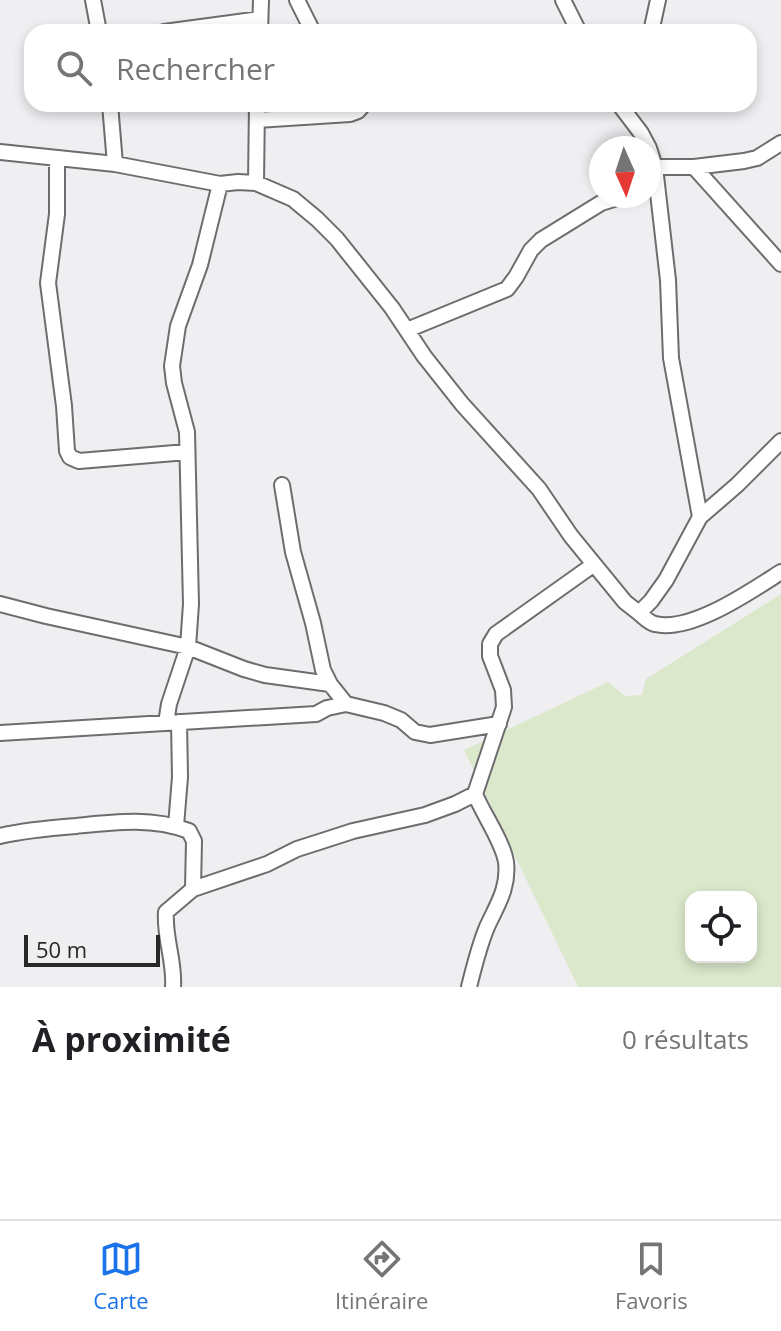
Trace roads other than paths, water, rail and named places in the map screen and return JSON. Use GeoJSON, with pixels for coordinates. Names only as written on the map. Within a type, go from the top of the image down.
{"type":"FeatureCollection","features":[{"type":"Feature","properties":{"kind":"street"},"geometry":{"type":"LineString","coordinates":[[93,0],[98,24]]}},
{"type":"Feature","properties":{"kind":"street"},"geometry":{"type":"LineString","coordinates":[[260,24],[261,0]]}},
{"type":"Feature","properties":{"kind":"street"},"geometry":{"type":"LineString","coordinates":[[297,0],[309,24]]}},
{"type":"Feature","properties":{"kind":"street"},"geometry":{"type":"LineString","coordinates":[[563,0],[575,24]]}},
{"type":"Feature","properties":{"kind":"street"},"geometry":{"type":"LineString","coordinates":[[653,24],[658,0]]}},
{"type":"Feature","properties":{"kind":"street"},"geometry":{"type":"LineString","coordinates":[[111,112],[115,164]]}},
{"type":"Feature","properties":{"kind":"street"},"geometry":{"type":"LineString","coordinates":[[256,183],[257,112]]}},
{"type":"Feature","properties":{"kind":"street"},"geometry":{"type":"LineString","coordinates":[[257,120],[355,112]]}},
{"type":"Feature","properties":{"kind":"street"},"geometry":{"type":"LineString","coordinates":[[625,112],[643,136]]}},
{"type":"Feature","properties":{"kind":"street"},"geometry":{"type":"LineString","coordinates":[[661,167],[694,167],[757,158],[781,143]]}},
{"type":"Feature","properties":{"kind":"street"},"geometry":{"type":"LineString","coordinates":[[0,152],[115,164],[220,184],[256,183],[293,199],[337,239],[462,404],[539,489],[593,565],[625,602],[653,624],[682,623],[711,613],[781,572]]}},
{"type":"Feature","properties":{"kind":"street"},"geometry":{"type":"LineString","coordinates":[[57,158],[57,214],[48,283],[67,451],[70,457],[79,461],[187,452]]}},
{"type":"Feature","properties":{"kind":"street"},"geometry":{"type":"LineString","coordinates":[[694,167],[781,264]]}},
{"type":"Feature","properties":{"kind":"street"},"geometry":{"type":"LineString","coordinates":[[176,826],[180,777],[169,704],[188,647],[191,604],[187,432],[172,366],[178,326],[200,265],[220,184]]}},
{"type":"Feature","properties":{"kind":"street"},"geometry":{"type":"LineString","coordinates":[[407,330],[507,289],[531,250],[541,240],[593,208]]}},
{"type":"Feature","properties":{"kind":"street"},"geometry":{"type":"LineString","coordinates":[[656,208],[668,280],[671,358],[700,517]]}},
{"type":"Feature","properties":{"kind":"street"},"geometry":{"type":"LineString","coordinates":[[639,613],[666,580],[700,517],[781,441]]}},
{"type":"Feature","properties":{"kind":"street"},"geometry":{"type":"LineString","coordinates":[[282,485],[293,552],[323,670],[346,704]]}},
{"type":"Feature","properties":{"kind":"street"},"geometry":{"type":"LineString","coordinates":[[173,987],[175,971],[165,925],[166,912],[193,889],[267,864],[297,849],[353,831],[425,815],[475,794],[504,707],[503,690],[490,656],[490,644],[496,634],[593,565]]}},
{"type":"Feature","properties":{"kind":"street"},"geometry":{"type":"LineString","coordinates":[[0,604],[188,647],[265,675],[330,684]]}},
{"type":"Feature","properties":{"kind":"street"},"geometry":{"type":"LineString","coordinates":[[0,733],[316,714],[346,704],[384,713],[401,720],[415,732],[430,735],[499,724]]}},
{"type":"Feature","properties":{"kind":"street"},"geometry":{"type":"LineString","coordinates":[[469,987],[487,927],[503,894],[506,862],[475,794]]}},
{"type":"Feature","properties":{"kind":"street"},"geometry":{"type":"LineString","coordinates":[[0,836],[26,830],[123,821],[176,826],[189,831],[194,841],[193,889]]}}]}
